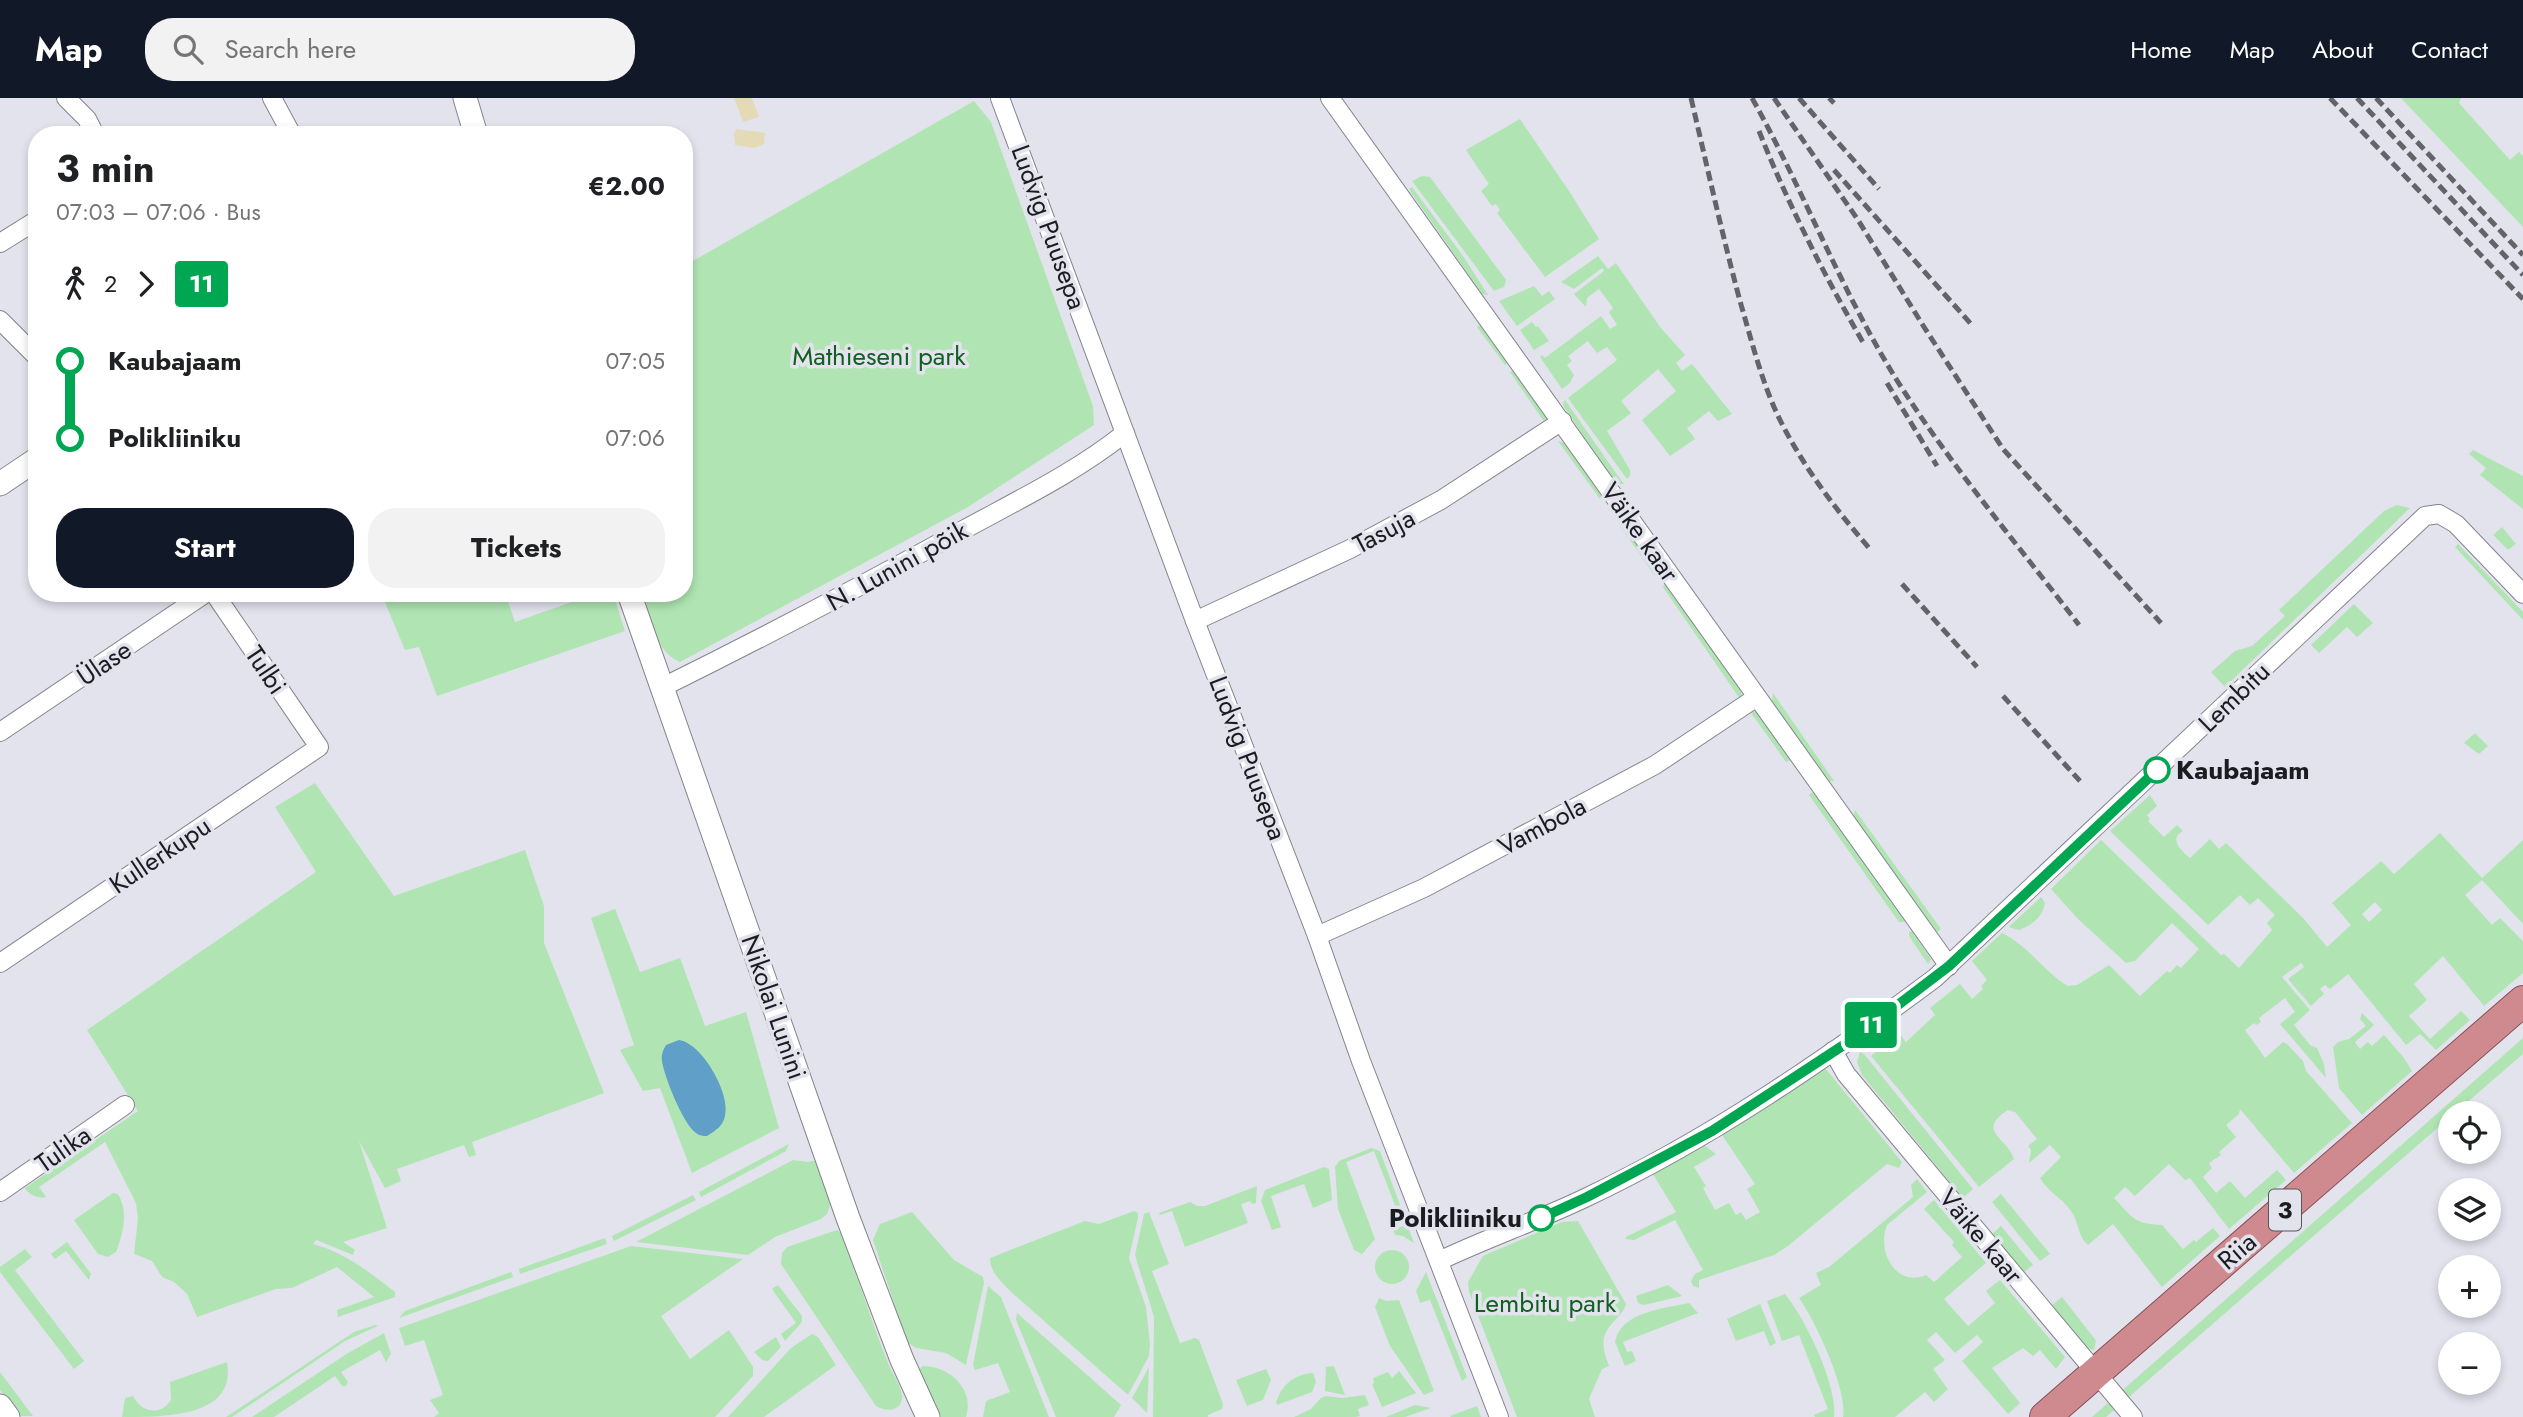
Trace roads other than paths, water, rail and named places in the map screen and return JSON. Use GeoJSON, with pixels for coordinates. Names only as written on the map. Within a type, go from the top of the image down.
{"type":"FeatureCollection","features":[{"type":"Feature","properties":{"kind":"highway","name":"Riia"},"geometry":{"type":"LineString","coordinates":[[2076,1417],[2103,1380],[2523,1001]]}},
{"type":"Feature","properties":{"kind":"highway","name":"Riia"},"geometry":{"type":"LineString","coordinates":[[2045,1417],[2103,1380],[2523,1026]]}},
{"type":"Feature","properties":{"kind":"street"},"geometry":{"type":"LineString","coordinates":[[66,98],[90,126]]}},
{"type":"Feature","properties":{"kind":"street"},"geometry":{"type":"LineString","coordinates":[[272,98],[287,126]]}},
{"type":"Feature","properties":{"kind":"street"},"geometry":{"type":"LineString","coordinates":[[465,98],[473,126]]}},
{"type":"Feature","properties":{"kind":"street","name":"Ludvig Puusepa"},"geometry":{"type":"LineString","coordinates":[[1000,98],[1195,621],[1317,936],[1361,1061],[1499,1417]]}},
{"type":"Feature","properties":{"kind":"street","name":"Väike kaar"},"geometry":{"type":"LineString","coordinates":[[1330,98],[1949,966]]}},
{"type":"Feature","properties":{"kind":"street"},"geometry":{"type":"LineString","coordinates":[[0,243],[28,225]]}},
{"type":"Feature","properties":{"kind":"street"},"geometry":{"type":"LineString","coordinates":[[0,320],[28,348]]}},
{"type":"Feature","properties":{"kind":"street","name":"Tasuja"},"geometry":{"type":"LineString","coordinates":[[1195,621],[1350,549],[1441,500],[1562,421]]}},
{"type":"Feature","properties":{"kind":"street","name":"N. Lunini põik"},"geometry":{"type":"LineString","coordinates":[[662,688],[826,606],[1092,459],[1125,433]]}},
{"type":"Feature","properties":{"kind":"street"},"geometry":{"type":"LineString","coordinates":[[0,484],[28,464]]}},
{"type":"Feature","properties":{"kind":"street","name":"Lembitu"},"geometry":{"type":"LineString","coordinates":[[1439,1261],[1587,1197],[1712,1131],[1865,1030],[1949,966],[2425,516],[2440,514],[2456,524],[2523,594]]}},
{"type":"Feature","properties":{"kind":"street","name":"Ülase"},"geometry":{"type":"LineString","coordinates":[[0,732],[193,602]]}},
{"type":"Feature","properties":{"kind":"street","name":"Tulbi"},"geometry":{"type":"LineString","coordinates":[[220,602],[319,747]]}},
{"type":"Feature","properties":{"kind":"street","name":"Nikolai Lunini"},"geometry":{"type":"LineString","coordinates":[[632,602],[848,1218],[902,1360],[928,1417]]}},
{"type":"Feature","properties":{"kind":"street","name":"Vambola"},"geometry":{"type":"LineString","coordinates":[[1317,936],[1424,888],[1644,771],[1757,696]]}},
{"type":"Feature","properties":{"kind":"street","name":"Kullerkupu"},"geometry":{"type":"LineString","coordinates":[[0,963],[319,747]]}},
{"type":"Feature","properties":{"kind":"street","name":"Väike kaar"},"geometry":{"type":"LineString","coordinates":[[1833,1051],[1846,1074],[2133,1417]]}},
{"type":"Feature","properties":{"kind":"street","name":"Tulika"},"geometry":{"type":"LineString","coordinates":[[0,1192],[125,1105]]}},
{"type":"Feature","properties":{"kind":"street"},"geometry":{"type":"LineString","coordinates":[[0,1406],[8,1417]]}},
{"type":"Feature","properties":{"kind":"water"},"geometry":{"type":"Polygon","coordinates":[[[679,1040],[697,1050],[713,1071],[724,1095],[724,1120],[707,1136],[696,1133],[685,1120],[664,1068],[662,1053],[666,1045],[679,1040]]]}},
{"type":"Feature","properties":{"kind":"railway"},"geometry":{"type":"LineString","coordinates":[[1691,98],[1733,276],[1768,393],[1790,439],[1811,473],[1870,549]]}},
{"type":"Feature","properties":{"kind":"railway"},"geometry":{"type":"LineString","coordinates":[[1752,98],[1840,277],[1898,382],[1963,475],[2079,625]]}},
{"type":"Feature","properties":{"kind":"railway"},"geometry":{"type":"LineString","coordinates":[[1774,98],[1858,220],[2003,449],[2161,623]]}},
{"type":"Feature","properties":{"kind":"railway"},"geometry":{"type":"LineString","coordinates":[[1799,98],[1879,189]]}},
{"type":"Feature","properties":{"kind":"railway"},"geometry":{"type":"LineString","coordinates":[[1829,98],[1834,103]]}},
{"type":"Feature","properties":{"kind":"railway"},"geometry":{"type":"LineString","coordinates":[[2330,98],[2523,299]]}},
{"type":"Feature","properties":{"kind":"railway"},"geometry":{"type":"LineString","coordinates":[[2357,98],[2523,275]]}},
{"type":"Feature","properties":{"kind":"railway"},"geometry":{"type":"LineString","coordinates":[[2376,98],[2523,255]]}},
{"type":"Feature","properties":{"kind":"railway"},"geometry":{"type":"LineString","coordinates":[[1759,131],[1807,239],[1864,344]]}},
{"type":"Feature","properties":{"kind":"railway"},"geometry":{"type":"LineString","coordinates":[[1834,170],[1971,324]]}},
{"type":"Feature","properties":{"kind":"railway"},"geometry":{"type":"LineString","coordinates":[[1887,383],[1937,466]]}},
{"type":"Feature","properties":{"kind":"railway"},"geometry":{"type":"LineString","coordinates":[[1902,584],[1977,667]]}},
{"type":"Feature","properties":{"kind":"railway"},"geometry":{"type":"LineString","coordinates":[[2003,696],[2080,781]]}},
{"type":"Feature","properties":{"kind":"place","name":"Kaubajaam"},"geometry":{"type":"Point","coordinates":[2157,770]}},
{"type":"Feature","properties":{"kind":"place","name":"Polikliiniku"},"geometry":{"type":"Point","coordinates":[1541,1218]}},
{"type":"Feature","properties":{"kind":"park label","name":"Mathieseni park"},"geometry":{"type":"Point","coordinates":[879,356]}},
{"type":"Feature","properties":{"kind":"park label","name":"Lembitu park"},"geometry":{"type":"Point","coordinates":[1545,1303]}}]}
